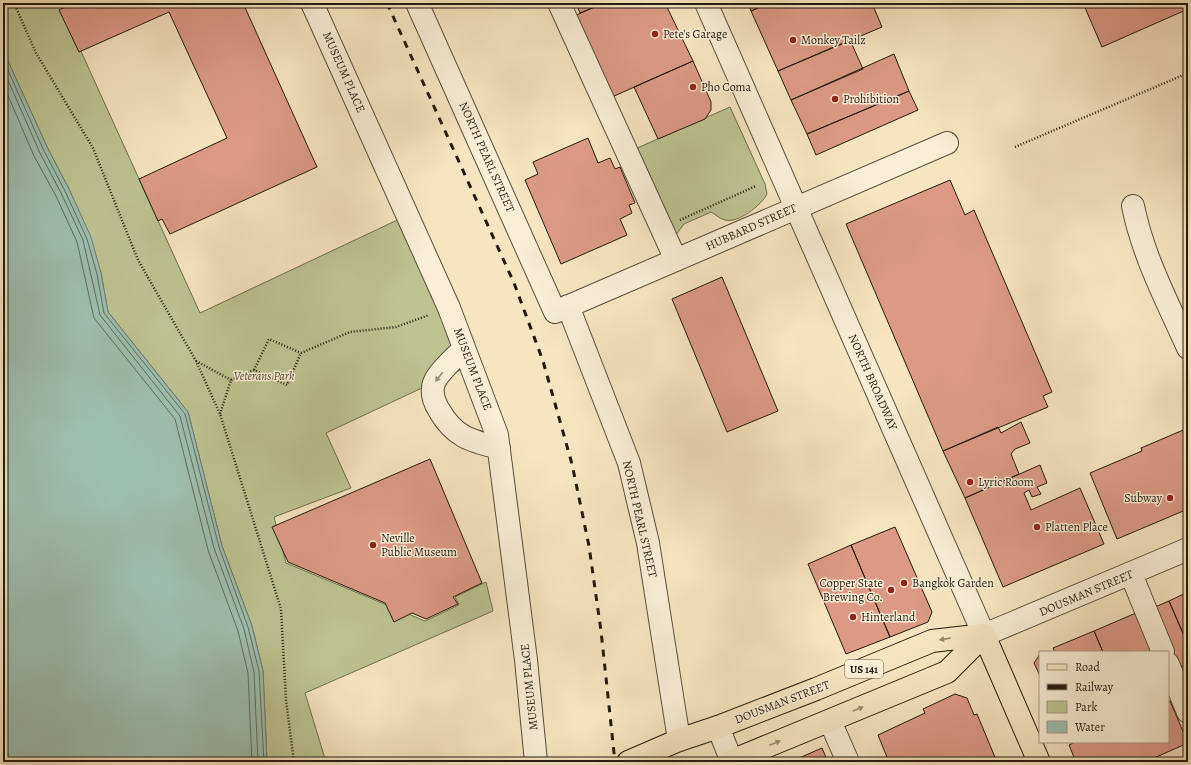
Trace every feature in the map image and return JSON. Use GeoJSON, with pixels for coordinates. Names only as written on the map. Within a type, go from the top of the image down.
{"type":"FeatureCollection","features":[{"type":"Feature","properties":{"kind":"main road","name":"DOUSMAN STREET"},"geometry":{"type":"LineString","coordinates":[[731,762],[946,672],[984,635]]}},
{"type":"Feature","properties":{"kind":"main road","name":"DOUSMAN STREET"},"geometry":{"type":"LineString","coordinates":[[628,762],[679,740],[718,727],[932,642],[984,635]]}},
{"type":"Feature","properties":{"kind":"main road","name":"NORTH BROADWAY"},"geometry":{"type":"LineString","coordinates":[[984,635],[1039,762]]}},
{"type":"Feature","properties":{"kind":"street","name":"MUSEUM PLACE"},"geometry":{"type":"LineString","coordinates":[[312,3],[449,308],[497,435],[526,660],[536,762]]}},
{"type":"Feature","properties":{"kind":"street","name":"NORTH PEARL STREET"},"geometry":{"type":"LineString","coordinates":[[417,3],[562,309],[629,463],[648,543],[679,740]]}},
{"type":"Feature","properties":{"kind":"street"},"geometry":{"type":"LineString","coordinates":[[559,3],[663,227],[676,260]]}},
{"type":"Feature","properties":{"kind":"street","name":"NORTH BROADWAY"},"geometry":{"type":"LineString","coordinates":[[706,3],[984,635]]}},
{"type":"Feature","properties":{"kind":"street","name":"HUBBARD STREET"},"geometry":{"type":"LineString","coordinates":[[562,309],[947,143]]}},
{"type":"Feature","properties":{"kind":"street"},"geometry":{"type":"LineString","coordinates":[[1133,206],[1138,232],[1146,254],[1188,348]]}},
{"type":"Feature","properties":{"kind":"street"},"geometry":{"type":"LineString","coordinates":[[464,348],[434,382],[433,396],[443,418],[457,433],[477,443],[499,448]]}},
{"type":"Feature","properties":{"kind":"street","name":"DOUSMAN STREET"},"geometry":{"type":"LineString","coordinates":[[984,635],[1188,549]]}},
{"type":"Feature","properties":{"kind":"street"},"geometry":{"type":"LineString","coordinates":[[1131,574],[1163,651]]}},
{"type":"Feature","properties":{"kind":"street"},"geometry":{"type":"LineString","coordinates":[[1169,666],[1188,712]]}},
{"type":"Feature","properties":{"kind":"street"},"geometry":{"type":"LineString","coordinates":[[830,721],[848,762]]}},
{"type":"Feature","properties":{"kind":"street"},"geometry":{"type":"LineString","coordinates":[[718,727],[731,762]]}},
{"type":"Feature","properties":{"kind":"path"},"geometry":{"type":"LineString","coordinates":[[14,3],[36,53],[93,148],[138,260],[196,361],[220,414],[282,609],[286,700],[294,762]]}},
{"type":"Feature","properties":{"kind":"path"},"geometry":{"type":"LineString","coordinates":[[1016,147],[1188,73]]}},
{"type":"Feature","properties":{"kind":"path"},"geometry":{"type":"LineString","coordinates":[[663,227],[756,186]]}},
{"type":"Feature","properties":{"kind":"path"},"geometry":{"type":"LineString","coordinates":[[254,370],[287,385],[301,353],[350,332],[396,326],[431,314]]}},
{"type":"Feature","properties":{"kind":"path"},"geometry":{"type":"LineString","coordinates":[[220,414],[231,380],[254,370],[269,339],[301,353]]}},
{"type":"Feature","properties":{"kind":"path"},"geometry":{"type":"LineString","coordinates":[[196,361],[231,380]]}},
{"type":"Feature","properties":{"kind":"green space","name":"Veterans Park"},"geometry":{"type":"Polygon","coordinates":[[[3,3],[59,3],[200,313],[408,215],[471,365],[326,433],[351,488],[274,517],[286,563],[425,621],[459,605],[455,597],[486,582],[493,611],[305,693],[326,762],[267,762],[263,671],[252,626],[222,546],[188,412],[108,312],[101,273],[69,189],[48,149],[3,50],[3,3]]]}},
{"type":"Feature","properties":{"kind":"green space"},"geometry":{"type":"Polygon","coordinates":[[[730,107],[765,184],[767,194],[749,213],[736,219],[721,219],[711,212],[684,224],[675,236],[635,149],[730,107]]]}},
{"type":"Feature","properties":{"kind":"water"},"geometry":{"type":"Polygon","coordinates":[[[3,50],[48,149],[69,189],[91,237],[101,273],[108,312],[188,412],[222,546],[252,626],[263,671],[267,762],[3,762],[3,50]]]}},
{"type":"Feature","properties":{"kind":"building"},"geometry":{"type":"Polygon","coordinates":[[[62,3],[243,3],[317,167],[170,234],[162,219],[158,221],[139,179],[227,138],[169,12],[79,52],[59,10],[65,7],[62,3]]]}},
{"type":"Feature","properties":{"kind":"building"},"geometry":{"type":"Polygon","coordinates":[[[576,3],[604,3],[580,13],[576,3]]]}},
{"type":"Feature","properties":{"kind":"building"},"geometry":{"type":"Polygon","coordinates":[[[604,3],[665,3],[693,61],[612,97],[574,16],[604,3]]]}},
{"type":"Feature","properties":{"kind":"building"},"geometry":{"type":"Polygon","coordinates":[[[748,3],[769,3],[751,11],[748,3]]]}},
{"type":"Feature","properties":{"kind":"building"},"geometry":{"type":"Polygon","coordinates":[[[769,3],[872,3],[882,27],[778,71],[751,11],[769,3]]]}},
{"type":"Feature","properties":{"kind":"building"},"geometry":{"type":"Polygon","coordinates":[[[1083,3],[1188,3],[1188,9],[1102,47],[1083,3]]]}},
{"type":"Feature","properties":{"kind":"building"},"geometry":{"type":"Polygon","coordinates":[[[850,40],[863,69],[791,100],[778,71],[850,40]]]}},
{"type":"Feature","properties":{"kind":"building"},"geometry":{"type":"Polygon","coordinates":[[[894,54],[909,91],[807,134],[791,100],[894,54]]]}},
{"type":"Feature","properties":{"kind":"building"},"geometry":{"type":"Polygon","coordinates":[[[693,61],[711,102],[711,110],[705,119],[658,139],[634,87],[693,61]]]}},
{"type":"Feature","properties":{"kind":"building"},"geometry":{"type":"Polygon","coordinates":[[[909,91],[918,110],[816,155],[807,134],[909,91]]]}},
{"type":"Feature","properties":{"kind":"building"},"geometry":{"type":"Polygon","coordinates":[[[588,138],[598,163],[610,158],[615,169],[620,167],[635,203],[629,205],[632,213],[620,219],[627,235],[561,264],[525,180],[538,174],[533,162],[588,138]]]}},
{"type":"Feature","properties":{"kind":"building"},"geometry":{"type":"Polygon","coordinates":[[[950,180],[965,215],[974,210],[1052,392],[1043,396],[1048,407],[943,451],[846,224],[950,180]]]}},
{"type":"Feature","properties":{"kind":"building"},"geometry":{"type":"Polygon","coordinates":[[[722,277],[778,411],[727,432],[672,299],[722,277]]]}},
{"type":"Feature","properties":{"kind":"building"},"geometry":{"type":"Polygon","coordinates":[[[1021,422],[1030,443],[1015,449],[1011,454],[1019,474],[965,498],[943,451],[998,427],[1001,433],[1021,422]]]}},
{"type":"Feature","properties":{"kind":"building"},"geometry":{"type":"Polygon","coordinates":[[[1188,428],[1188,509],[1117,539],[1090,473],[1142,451],[1141,448],[1188,428]]]}},
{"type":"Feature","properties":{"kind":"building","name":"Neville Public Museum"},"geometry":{"type":"Polygon","coordinates":[[[430,459],[482,583],[453,597],[458,604],[426,619],[412,613],[394,622],[385,603],[288,562],[272,527],[430,459]]]}},
{"type":"Feature","properties":{"kind":"building","name":"Platten Place"},"geometry":{"type":"Polygon","coordinates":[[[1040,465],[1047,483],[1037,487],[1041,494],[1032,497],[1029,490],[1024,493],[1031,510],[1080,488],[1104,544],[1003,587],[965,498],[1040,465]]]}},
{"type":"Feature","properties":{"kind":"building"},"geometry":{"type":"Polygon","coordinates":[[[895,527],[932,612],[928,622],[890,637],[851,545],[895,527]]]}},
{"type":"Feature","properties":{"kind":"building"},"geometry":{"type":"Polygon","coordinates":[[[851,545],[890,637],[846,654],[808,564],[851,545]]]}},
{"type":"Feature","properties":{"kind":"building"},"geometry":{"type":"Polygon","coordinates":[[[1188,592],[1188,645],[1169,601],[1188,592]]]}},
{"type":"Feature","properties":{"kind":"building"},"geometry":{"type":"Polygon","coordinates":[[[1169,601],[1188,645],[1188,664],[1174,670],[1169,658],[1169,651],[1166,651],[1148,610],[1169,601]]]}},
{"type":"Feature","properties":{"kind":"building"},"geometry":{"type":"Polygon","coordinates":[[[1136,613],[1152,651],[1103,651],[1094,631],[1136,613]]]}},
{"type":"Feature","properties":{"kind":"building"},"geometry":{"type":"Polygon","coordinates":[[[1094,631],[1103,651],[1054,651],[1053,648],[1094,631]]]}},
{"type":"Feature","properties":{"kind":"building"},"geometry":{"type":"Polygon","coordinates":[[[1039,656],[1039,674],[1034,663],[1039,656]]]}},
{"type":"Feature","properties":{"kind":"building"},"geometry":{"type":"Polygon","coordinates":[[[955,694],[967,698],[974,715],[977,714],[997,762],[889,762],[878,735],[925,713],[923,709],[955,694]]]}},
{"type":"Feature","properties":{"kind":"building"},"geometry":{"type":"Polygon","coordinates":[[[1169,701],[1188,743],[1145,762],[1076,762],[1069,745],[1073,743],[1169,743],[1169,701]]]}},
{"type":"Feature","properties":{"kind":"building"},"geometry":{"type":"Polygon","coordinates":[[[822,748],[828,762],[790,762],[822,748]]]}},
{"type":"Feature","properties":{"kind":"railway"},"geometry":{"type":"LineString","coordinates":[[387,3],[514,283],[543,361],[572,464],[589,546],[601,631],[615,762]]}},
{"type":"Feature","properties":{"kind":"place","name":"Pete's Garage"},"geometry":{"type":"Point","coordinates":[655,34]}},
{"type":"Feature","properties":{"kind":"place","name":"Monkey Tailz"},"geometry":{"type":"Point","coordinates":[793,40]}},
{"type":"Feature","properties":{"kind":"place","name":"Pho Coma"},"geometry":{"type":"Point","coordinates":[693,87]}},
{"type":"Feature","properties":{"kind":"place","name":"Prohibition"},"geometry":{"type":"Point","coordinates":[835,99]}},
{"type":"Feature","properties":{"kind":"place","name":"Lyric Room"},"geometry":{"type":"Point","coordinates":[970,482]}},
{"type":"Feature","properties":{"kind":"place","name":"Subway"},"geometry":{"type":"Point","coordinates":[1170,498]}},
{"type":"Feature","properties":{"kind":"place","name":"Platten Place"},"geometry":{"type":"Point","coordinates":[1037,527]}},
{"type":"Feature","properties":{"kind":"place","name":"Neville Public Museum"},"geometry":{"type":"Point","coordinates":[373,545]}},
{"type":"Feature","properties":{"kind":"place","name":"Bangkok Garden"},"geometry":{"type":"Point","coordinates":[904,583]}},
{"type":"Feature","properties":{"kind":"place","name":"Copper State Brewing Co."},"geometry":{"type":"Point","coordinates":[891,590]}},
{"type":"Feature","properties":{"kind":"place","name":"Hinterland"},"geometry":{"type":"Point","coordinates":[853,617]}}]}
